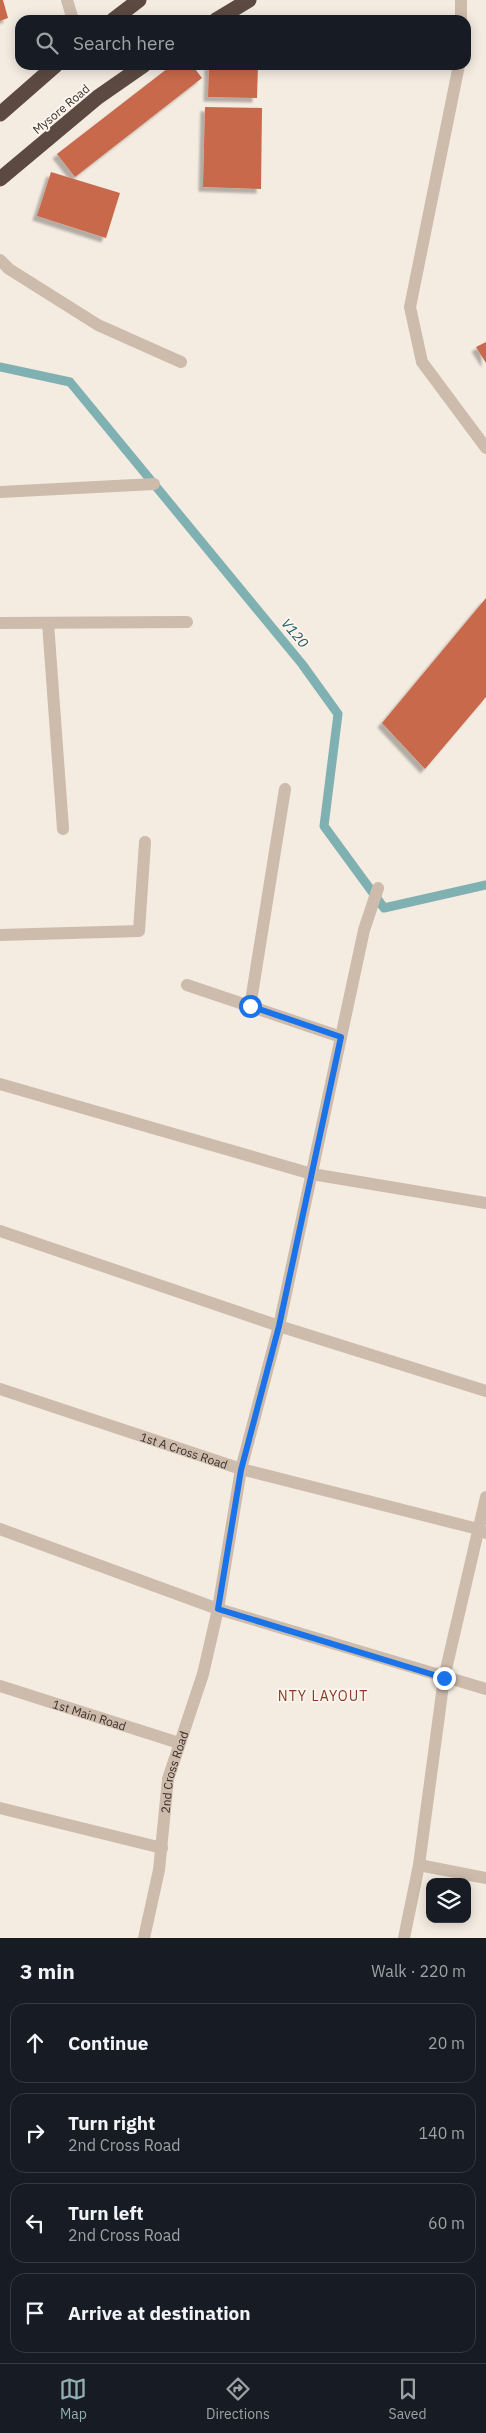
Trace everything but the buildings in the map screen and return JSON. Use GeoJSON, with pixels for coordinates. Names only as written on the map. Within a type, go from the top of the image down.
{"type":"FeatureCollection","features":[{"type":"Feature","properties":{"kind":"highway"},"geometry":{"type":"LineString","coordinates":[[120,15],[139,0]]}},
{"type":"Feature","properties":{"kind":"highway"},"geometry":{"type":"LineString","coordinates":[[224,15],[250,0]]}},
{"type":"Feature","properties":{"kind":"highway"},"geometry":{"type":"LineString","coordinates":[[0,114],[50,70]]}},
{"type":"Feature","properties":{"kind":"highway","name":"Mysore Road"},"geometry":{"type":"LineString","coordinates":[[0,179],[98,97],[137,70]]}},
{"type":"Feature","properties":{"kind":"street"},"geometry":{"type":"LineString","coordinates":[[67,0],[72,15]]}},
{"type":"Feature","properties":{"kind":"street"},"geometry":{"type":"LineString","coordinates":[[460,0],[461,15]]}},
{"type":"Feature","properties":{"kind":"street"},"geometry":{"type":"LineString","coordinates":[[458,70],[410,307],[422,362],[486,448]]}},
{"type":"Feature","properties":{"kind":"street"},"geometry":{"type":"LineString","coordinates":[[0,260],[9,269],[98,325],[182,362]]}},
{"type":"Feature","properties":{"kind":"street"},"geometry":{"type":"LineString","coordinates":[[0,492],[154,484]]}},
{"type":"Feature","properties":{"kind":"street"},"geometry":{"type":"LineString","coordinates":[[0,623],[188,622]]}},
{"type":"Feature","properties":{"kind":"street"},"geometry":{"type":"LineString","coordinates":[[48,623],[63,829]]}},
{"type":"Feature","properties":{"kind":"street"},"geometry":{"type":"LineString","coordinates":[[250,1006],[285,789]]}},
{"type":"Feature","properties":{"kind":"street"},"geometry":{"type":"LineString","coordinates":[[0,935],[139,931],[145,842]]}},
{"type":"Feature","properties":{"kind":"street","name":"2nd Cross Road"},"geometry":{"type":"LineString","coordinates":[[144,1938],[159,1870],[168,1779],[203,1674],[218,1609],[241,1470],[279,1326],[364,930],[378,888]]}},
{"type":"Feature","properties":{"kind":"street"},"geometry":{"type":"LineString","coordinates":[[188,985],[341,1037]]}},
{"type":"Feature","properties":{"kind":"street"},"geometry":{"type":"LineString","coordinates":[[0,1084],[312,1174],[486,1203]]}},
{"type":"Feature","properties":{"kind":"street"},"geometry":{"type":"LineString","coordinates":[[0,1231],[279,1326],[486,1391]]}},
{"type":"Feature","properties":{"kind":"street","name":"1st A Cross Road"},"geometry":{"type":"LineString","coordinates":[[0,1389],[241,1470],[482,1531]]}},
{"type":"Feature","properties":{"kind":"street"},"geometry":{"type":"LineString","coordinates":[[404,1938],[419,1866],[444,1678],[482,1531],[486,1498]]}},
{"type":"Feature","properties":{"kind":"street"},"geometry":{"type":"LineString","coordinates":[[0,1529],[218,1609],[486,1689]]}},
{"type":"Feature","properties":{"kind":"street","name":"1st Main Road"},"geometry":{"type":"LineString","coordinates":[[0,1686],[179,1743]]}},
{"type":"Feature","properties":{"kind":"street"},"geometry":{"type":"LineString","coordinates":[[0,1808],[162,1848]]}},
{"type":"Feature","properties":{"kind":"street"},"geometry":{"type":"LineString","coordinates":[[419,1866],[486,1878]]}},
{"type":"Feature","properties":{"kind":"waterway","name":"V120"},"geometry":{"type":"LineString","coordinates":[[0,367],[70,382],[302,664],[338,714],[324,826],[384,908],[486,885]]}},
{"type":"Feature","properties":{"kind":"district","name":"NTY LAYOUT"},"geometry":{"type":"Point","coordinates":[323,1696]}},
{"type":"Feature","properties":{"kind":"route"},"geometry":{"type":"LineString","coordinates":[[250,1006],[341,1037],[279,1326],[241,1470],[218,1609],[444,1678]]}}]}
